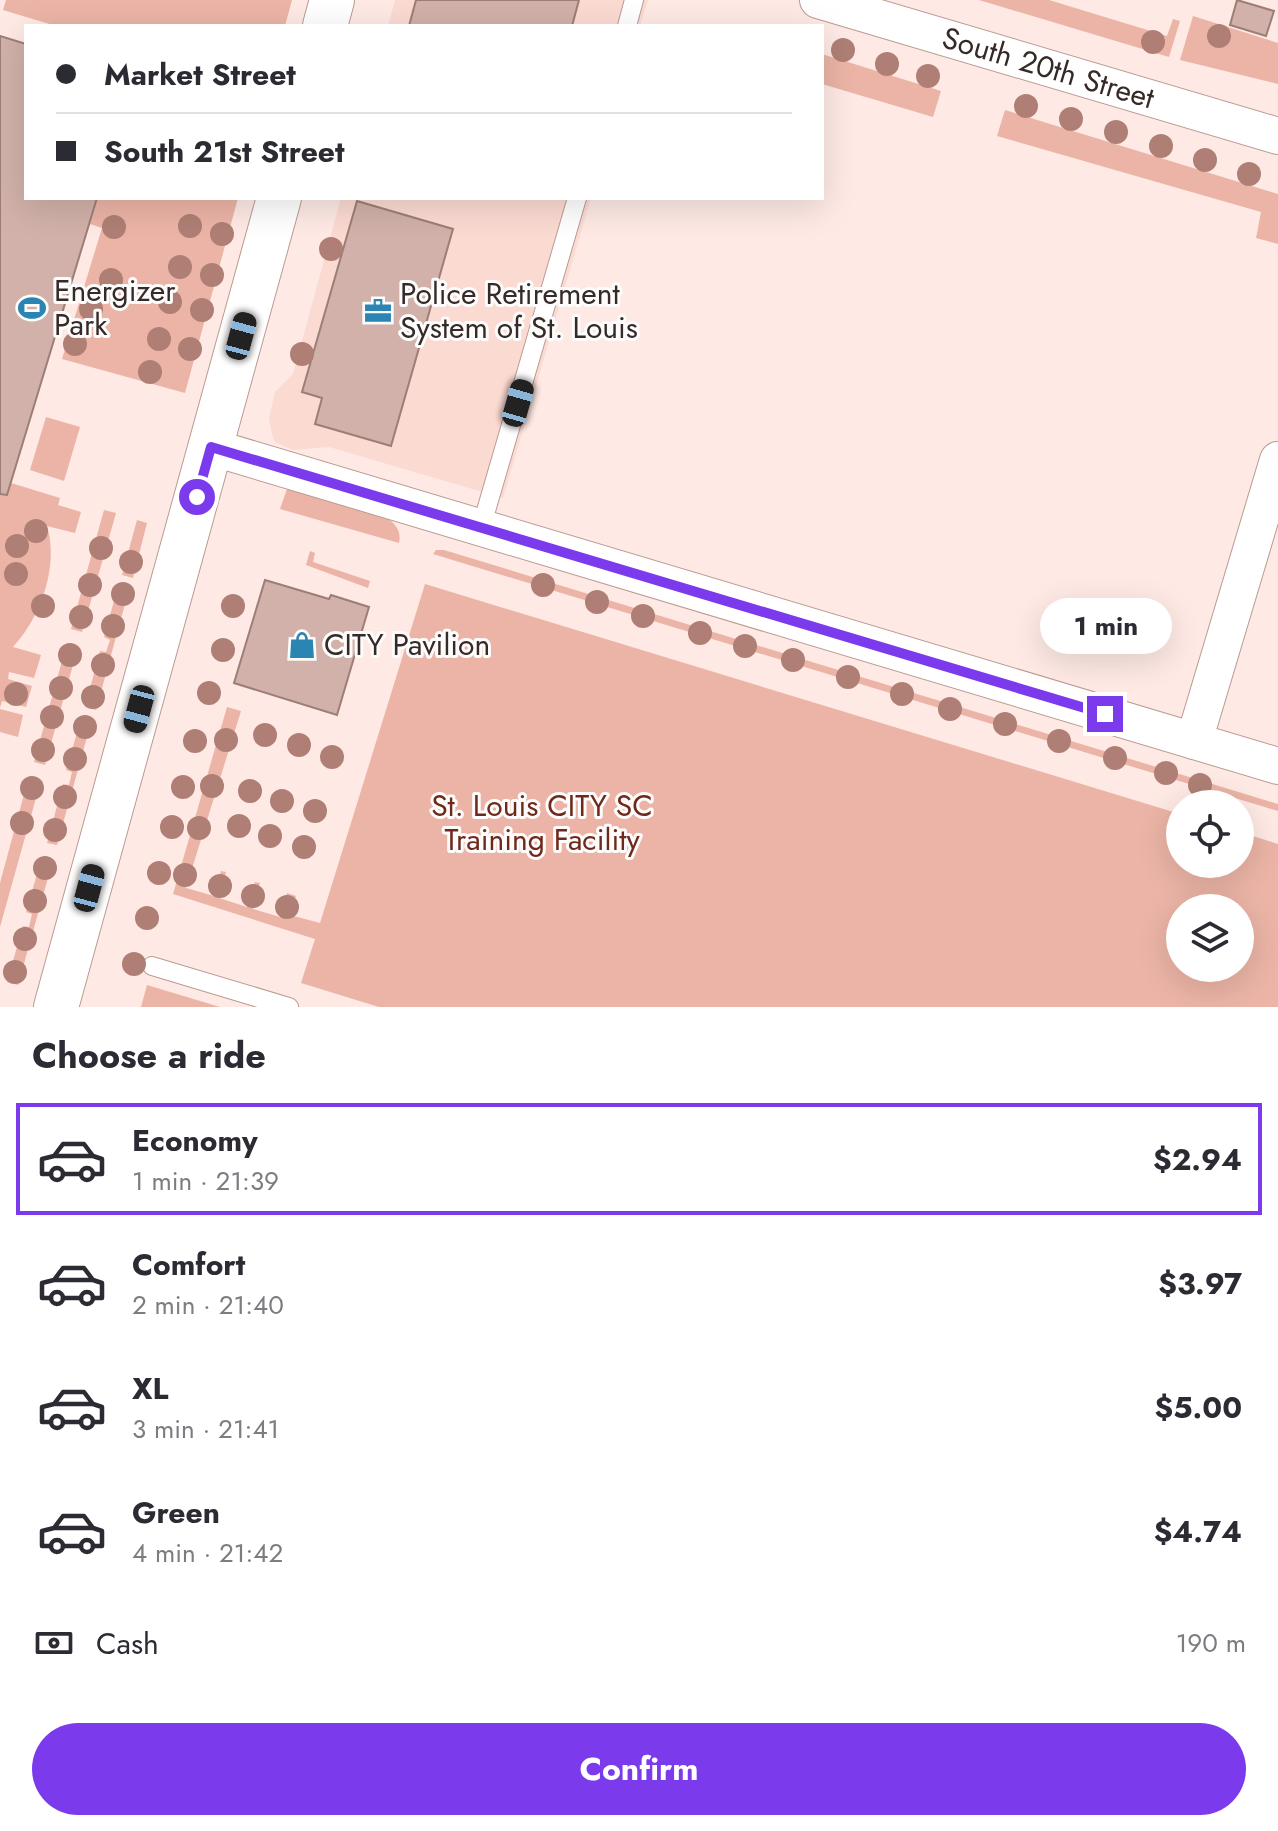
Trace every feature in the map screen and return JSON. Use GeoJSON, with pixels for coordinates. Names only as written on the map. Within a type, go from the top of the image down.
{"type":"FeatureCollection","features":[{"type":"Feature","properties":{"kind":"main road"},"geometry":{"type":"LineString","coordinates":[[326,24],[332,0]]}},
{"type":"Feature","properties":{"kind":"main road"},"geometry":{"type":"LineString","coordinates":[[56,1007],[278,200]]}},
{"type":"Feature","properties":{"kind":"street","name":"South 20th Street"},"geometry":{"type":"LineString","coordinates":[[818,0],[1278,136]]}},
{"type":"Feature","properties":{"kind":"street"},"geometry":{"type":"LineString","coordinates":[[211,447],[1278,766]]}},
{"type":"Feature","properties":{"kind":"street"},"geometry":{"type":"LineString","coordinates":[[1194,741],[1278,460]]}},
{"type":"Feature","properties":{"kind":"lane"},"geometry":{"type":"LineString","coordinates":[[628,24],[634,0]]}},
{"type":"Feature","properties":{"kind":"lane"},"geometry":{"type":"LineString","coordinates":[[481,528],[576,200]]}},
{"type":"Feature","properties":{"kind":"lane"},"geometry":{"type":"LineString","coordinates":[[152,966],[289,1007]]}},
{"type":"Feature","properties":{"kind":"shaded area"},"geometry":{"type":"Polygon","coordinates":[[[395,0],[648,0],[641,24],[389,24],[395,0]]]}},
{"type":"Feature","properties":{"kind":"shaded area"},"geometry":{"type":"Polygon","coordinates":[[[340,200],[590,200],[503,498],[329,447],[293,450],[275,442],[269,418],[275,392],[293,374],[340,200]]]}},
{"type":"Feature","properties":{"kind":"green space"},"geometry":{"type":"Polygon","coordinates":[[[6,0],[292,0],[286,24],[49,24],[3,10],[6,0]]]}},
{"type":"Feature","properties":{"kind":"green space"},"geometry":{"type":"Polygon","coordinates":[[[979,0],[1049,0],[1167,36],[1173,19],[1180,21],[1169,57],[979,0]]]}},
{"type":"Feature","properties":{"kind":"green space"},"geometry":{"type":"Polygon","coordinates":[[[1193,16],[1278,43],[1278,84],[1180,60],[1193,16]]]}},
{"type":"Feature","properties":{"kind":"green space"},"geometry":{"type":"Polygon","coordinates":[[[824,55],[941,91],[933,117],[824,85],[824,55]]]}},
{"type":"Feature","properties":{"kind":"green space"},"geometry":{"type":"Polygon","coordinates":[[[0,61],[26,200],[11,483],[60,498],[58,505],[81,512],[75,533],[47,526],[51,558],[45,590],[32,621],[13,647],[41,655],[34,678],[9,672],[8,679],[32,686],[26,707],[2,701],[0,708],[0,61]]]}},
{"type":"Feature","properties":{"kind":"green space"},"geometry":{"type":"Polygon","coordinates":[[[1005,110],[1278,194],[1278,244],[1256,238],[1261,212],[997,136],[1005,110]]]}},
{"type":"Feature","properties":{"kind":"green space"},"geometry":{"type":"Polygon","coordinates":[[[97,200],[237,200],[185,393],[62,359],[102,228],[90,224],[97,200]]]}},
{"type":"Feature","properties":{"kind":"green space"},"geometry":{"type":"Polygon","coordinates":[[[46,417],[80,427],[64,481],[30,470],[46,417]]]}},
{"type":"Feature","properties":{"kind":"green space"},"geometry":{"type":"Polygon","coordinates":[[[287,489],[383,517],[397,528],[399,543],[280,509],[287,489]]]}},
{"type":"Feature","properties":{"kind":"green space"},"geometry":{"type":"Polygon","coordinates":[[[104,510],[116,513],[82,632],[71,629],[104,510]]]}},
{"type":"Feature","properties":{"kind":"green space"},"geometry":{"type":"Polygon","coordinates":[[[137,520],[147,523],[133,578],[122,575],[137,520]]]}},
{"type":"Feature","properties":{"kind":"green space"},"geometry":{"type":"Polygon","coordinates":[[[436,550],[444,550],[1232,790],[1209,790],[433,554],[436,550]]]}},
{"type":"Feature","properties":{"kind":"green space"},"geometry":{"type":"Polygon","coordinates":[[[310,551],[315,553],[313,562],[370,581],[368,588],[306,565],[310,551]]]}},
{"type":"Feature","properties":{"kind":"green space"},"geometry":{"type":"Polygon","coordinates":[[[119,583],[130,586],[96,710],[85,707],[100,651],[106,652],[110,640],[104,637],[119,583]]]}},
{"type":"Feature","properties":{"kind":"green space","name":"St. Louis CITY SC Training Facility"},"geometry":{"type":"Polygon","coordinates":[[[425,584],[1166,810],[1166,878],[1254,878],[1254,836],[1278,844],[1278,1007],[379,1007],[301,983],[315,939],[173,894],[227,707],[241,711],[186,888],[214,896],[221,871],[226,872],[219,898],[247,907],[255,882],[260,883],[253,909],[280,917],[287,893],[296,896],[290,915],[320,923],[425,584]]]}},
{"type":"Feature","properties":{"kind":"green space"},"geometry":{"type":"Polygon","coordinates":[[[67,643],[78,647],[45,765],[34,762],[67,643]]]}},
{"type":"Feature","properties":{"kind":"green space"},"geometry":{"type":"Polygon","coordinates":[[[0,709],[23,715],[18,737],[0,732],[0,709]]]}},
{"type":"Feature","properties":{"kind":"green space"},"geometry":{"type":"Polygon","coordinates":[[[82,716],[92,719],[57,845],[47,843],[63,784],[69,785],[72,772],[66,770],[82,716]]]}},
{"type":"Feature","properties":{"kind":"green space"},"geometry":{"type":"Polygon","coordinates":[[[29,776],[41,780],[0,927],[0,883],[29,776]]]}},
{"type":"Feature","properties":{"kind":"green space"},"geometry":{"type":"Polygon","coordinates":[[[1254,797],[1278,804],[1278,811],[1254,804],[1254,797]]]}},
{"type":"Feature","properties":{"kind":"green space"},"geometry":{"type":"Polygon","coordinates":[[[42,857],[53,860],[18,985],[7,982],[23,926],[29,927],[32,914],[26,912],[42,857]]]}},
{"type":"Feature","properties":{"kind":"green space"},"geometry":{"type":"Polygon","coordinates":[[[147,985],[220,1007],[141,1007],[147,985]]]}},
{"type":"Feature","properties":{"kind":"building"},"geometry":{"type":"Polygon","coordinates":[[[416,0],[579,0],[573,24],[410,24],[416,0]]]}},
{"type":"Feature","properties":{"kind":"building"},"geometry":{"type":"Polygon","coordinates":[[[1237,0],[1274,11],[1266,36],[1230,25],[1237,0]]]}},
{"type":"Feature","properties":{"kind":"building","name":"Energizer Park"},"geometry":{"type":"Polygon","coordinates":[[[0,36],[24,43],[24,200],[96,200],[7,495],[0,494],[0,36]]]}},
{"type":"Feature","properties":{"kind":"building","name":"Police Retirement System of St. Louis"},"geometry":{"type":"Polygon","coordinates":[[[357,201],[453,229],[391,446],[315,424],[322,398],[302,392],[357,201]]]}},
{"type":"Feature","properties":{"kind":"building","name":"CITY Pavilion"},"geometry":{"type":"Polygon","coordinates":[[[265,580],[369,607],[337,715],[234,683],[265,580]]]}},
{"type":"Feature","properties":{"kind":"place","name":"Energizer Park"},"geometry":{"type":"Point","coordinates":[32,308]}},
{"type":"Feature","properties":{"kind":"place","name":"Police Retirement System of St. Louis"},"geometry":{"type":"Point","coordinates":[378,311]}},
{"type":"Feature","properties":{"kind":"place","name":"CITY Pavilion"},"geometry":{"type":"Point","coordinates":[302,645]}},
{"type":"Feature","properties":{"kind":"route"},"geometry":{"type":"LineString","coordinates":[[197,497],[211,447],[1105,714]]}}]}
